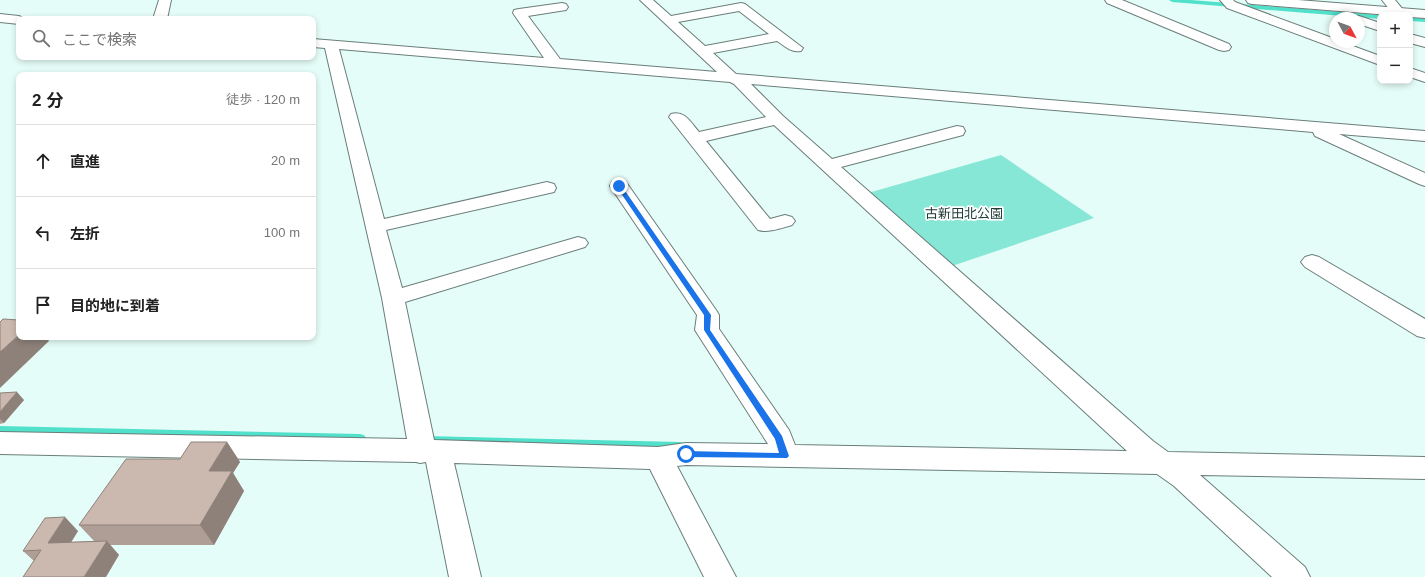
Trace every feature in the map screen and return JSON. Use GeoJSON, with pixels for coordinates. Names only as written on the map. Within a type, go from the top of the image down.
{"type":"FeatureCollection","features":[{"type":"Feature","properties":{"kind":"street"},"geometry":{"type":"LineString","coordinates":[[161,16],[165,0]]}},
{"type":"Feature","properties":{"kind":"street"},"geometry":{"type":"LineString","coordinates":[[646,0],[703,52],[738,81],[828,165],[1156,458],[1184,478],[1294,577]]}},
{"type":"Feature","properties":{"kind":"street"},"geometry":{"type":"LineString","coordinates":[[1111,0],[1224,47]]}},
{"type":"Feature","properties":{"kind":"street"},"geometry":{"type":"LineString","coordinates":[[1252,0],[1269,1],[1338,12]]}},
{"type":"Feature","properties":{"kind":"street"},"geometry":{"type":"LineString","coordinates":[[1388,0],[1399,12]]}},
{"type":"Feature","properties":{"kind":"street"},"geometry":{"type":"LineString","coordinates":[[1229,3],[1377,60]]}},
{"type":"Feature","properties":{"kind":"street"},"geometry":{"type":"LineString","coordinates":[[556,64],[519,13],[562,7]]}},
{"type":"Feature","properties":{"kind":"street"},"geometry":{"type":"LineString","coordinates":[[668,20],[741,7],[796,48]]}},
{"type":"Feature","properties":{"kind":"street"},"geometry":{"type":"LineString","coordinates":[[1365,13],[1377,12]]}},
{"type":"Feature","properties":{"kind":"street"},"geometry":{"type":"LineString","coordinates":[[1413,13],[1425,14]]}},
{"type":"Feature","properties":{"kind":"street"},"geometry":{"type":"LineString","coordinates":[[0,18],[16,20]]}},
{"type":"Feature","properties":{"kind":"street"},"geometry":{"type":"LineString","coordinates":[[1365,22],[1377,26]]}},
{"type":"Feature","properties":{"kind":"street"},"geometry":{"type":"LineString","coordinates":[[703,52],[780,36]]}},
{"type":"Feature","properties":{"kind":"street"},"geometry":{"type":"LineString","coordinates":[[1413,39],[1425,43]]}},
{"type":"Feature","properties":{"kind":"street"},"geometry":{"type":"LineString","coordinates":[[316,44],[332,47],[556,64],[738,81],[1313,129],[1425,136]]}},
{"type":"Feature","properties":{"kind":"street"},"geometry":{"type":"LineString","coordinates":[[332,47],[393,298],[425,446],[465,577]]}},
{"type":"Feature","properties":{"kind":"street"},"geometry":{"type":"LineString","coordinates":[[1413,73],[1425,78]]}},
{"type":"Feature","properties":{"kind":"street"},"geometry":{"type":"LineString","coordinates":[[677,117],[765,226],[786,221]]}},
{"type":"Feature","properties":{"kind":"street"},"geometry":{"type":"LineString","coordinates":[[695,138],[777,119]]}},
{"type":"Feature","properties":{"kind":"street"},"geometry":{"type":"LineString","coordinates":[[1313,129],[1425,180]]}},
{"type":"Feature","properties":{"kind":"street"},"geometry":{"type":"LineString","coordinates":[[828,165],[957,131]]}},
{"type":"Feature","properties":{"kind":"street"},"geometry":{"type":"LineString","coordinates":[[619,186],[708,315],[707,330],[782,448]]}},
{"type":"Feature","properties":{"kind":"street"},"geometry":{"type":"LineString","coordinates":[[375,227],[547,188]]}},
{"type":"Feature","properties":{"kind":"street"},"geometry":{"type":"LineString","coordinates":[[393,298],[578,243]]}},
{"type":"Feature","properties":{"kind":"street"},"geometry":{"type":"LineString","coordinates":[[1312,262],[1425,330]]}},
{"type":"Feature","properties":{"kind":"street"},"geometry":{"type":"LineString","coordinates":[[0,443],[425,446],[658,458],[686,454],[782,448],[1156,458],[1425,468]]}},
{"type":"Feature","properties":{"kind":"street"},"geometry":{"type":"LineString","coordinates":[[658,458],[720,577]]}},
{"type":"Feature","properties":{"kind":"green space","name":"古新田北公園"},"geometry":{"type":"Polygon","coordinates":[[[1001,155],[1094,218],[952,266],[868,193],[1001,155]]]}},
{"type":"Feature","properties":{"kind":"building"},"geometry":{"type":"Polygon","coordinates":[[[3,319],[16,320],[16,338],[0,352],[0,322],[3,319]]]}},
{"type":"Feature","properties":{"kind":"building"},"geometry":{"type":"Polygon","coordinates":[[[17,392],[0,412],[0,393],[17,392]]]}},
{"type":"Feature","properties":{"kind":"building"},"geometry":{"type":"Polygon","coordinates":[[[191,442],[227,442],[209,471],[232,471],[200,525],[79,525],[126,459],[180,459],[191,442]]]}},
{"type":"Feature","properties":{"kind":"building"},"geometry":{"type":"Polygon","coordinates":[[[65,517],[48,543],[107,541],[84,577],[23,577],[41,550],[23,551],[45,518],[65,517]]]}},
{"type":"Feature","properties":{"kind":"waterway"},"geometry":{"type":"LineString","coordinates":[[1172,0],[1377,17]]}},
{"type":"Feature","properties":{"kind":"waterway"},"geometry":{"type":"LineString","coordinates":[[1413,19],[1425,20]]}},
{"type":"Feature","properties":{"kind":"waterway"},"geometry":{"type":"LineString","coordinates":[[0,430],[360,438]]}},
{"type":"Feature","properties":{"kind":"waterway"},"geometry":{"type":"LineString","coordinates":[[425,440],[680,446]]}},
{"type":"Feature","properties":{"kind":"route"},"geometry":{"type":"LineString","coordinates":[[619,186],[670,263],[708,315],[707,330],[779,438],[785,456],[686,454]]}}]}
